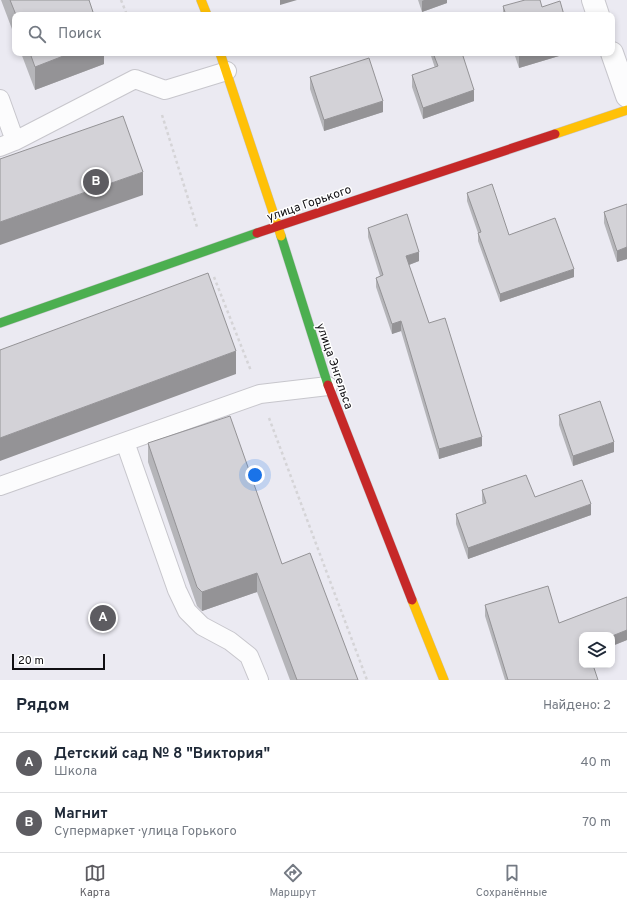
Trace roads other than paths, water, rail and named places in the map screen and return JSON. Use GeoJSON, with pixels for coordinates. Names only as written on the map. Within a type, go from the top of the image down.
{"type":"FeatureCollection","features":[{"type":"Feature","properties":{"kind":"street"},"geometry":{"type":"LineString","coordinates":[[202,0],[206,12]]}},
{"type":"Feature","properties":{"kind":"street"},"geometry":{"type":"LineString","coordinates":[[593,0],[597,12]]}},
{"type":"Feature","properties":{"kind":"street","name":"улица Энгельса"},"geometry":{"type":"LineString","coordinates":[[221,56],[278,226],[328,386],[444,680]]}},
{"type":"Feature","properties":{"kind":"street"},"geometry":{"type":"LineString","coordinates":[[613,56],[627,96]]}},
{"type":"Feature","properties":{"kind":"street","name":"улица Горького"},"geometry":{"type":"LineString","coordinates":[[0,323],[278,226],[627,110]]}},
{"type":"Feature","properties":{"kind":"lane"},"geometry":{"type":"LineString","coordinates":[[0,100],[8,144],[135,79],[165,90],[227,71]]}},
{"type":"Feature","properties":{"kind":"lane"},"geometry":{"type":"LineString","coordinates":[[0,486],[260,394],[328,386]]}},
{"type":"Feature","properties":{"kind":"lane"},"geometry":{"type":"LineString","coordinates":[[126,442],[177,590],[187,611],[202,626],[230,641],[250,656],[259,680]]}},
{"type":"Feature","properties":{"kind":"place","name":"Магнит"},"geometry":{"type":"Point","coordinates":[96,182]}},
{"type":"Feature","properties":{"kind":"place","name":"Детский сад № 8 \"Виктория\""},"geometry":{"type":"Point","coordinates":[103,618]}}]}
